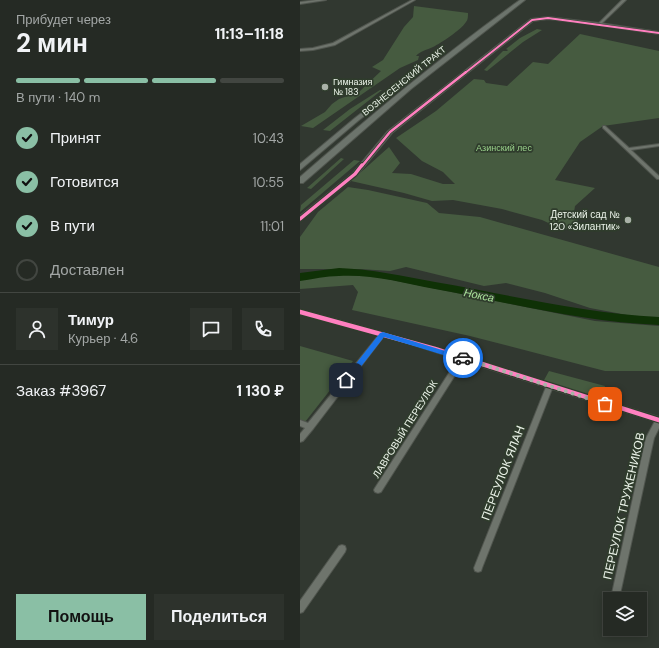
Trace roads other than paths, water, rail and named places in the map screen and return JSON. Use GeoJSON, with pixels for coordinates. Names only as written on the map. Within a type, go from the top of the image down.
{"type":"FeatureCollection","features":[{"type":"Feature","properties":{"kind":"main road","name":"ВОЗНЕСЕНСКИЙ ТРАКТ"},"geometry":{"type":"LineString","coordinates":[[300,168],[358,119],[511,0]]}},
{"type":"Feature","properties":{"kind":"main road","name":"ВОЗНЕСЕНСКИЙ ТРАКТ"},"geometry":{"type":"LineString","coordinates":[[300,181],[378,113],[486,27],[524,0]]}},
{"type":"Feature","properties":{"kind":"street"},"geometry":{"type":"LineString","coordinates":[[300,2],[324,0]]}},
{"type":"Feature","properties":{"kind":"street"},"geometry":{"type":"LineString","coordinates":[[300,50],[313,49],[334,44],[414,0]]}},
{"type":"Feature","properties":{"kind":"street"},"geometry":{"type":"LineString","coordinates":[[600,24],[624,0]]}},
{"type":"Feature","properties":{"kind":"street"},"geometry":{"type":"LineString","coordinates":[[300,219],[355,174],[394,128],[532,20],[548,18],[659,33]]}},
{"type":"Feature","properties":{"kind":"street"},"geometry":{"type":"LineString","coordinates":[[604,127],[659,178]]}},
{"type":"Feature","properties":{"kind":"street"},"geometry":{"type":"LineString","coordinates":[[629,149],[659,145]]}},
{"type":"Feature","properties":{"kind":"street"},"geometry":{"type":"LineString","coordinates":[[300,312],[383,334],[659,420]]}},
{"type":"Feature","properties":{"kind":"street"},"geometry":{"type":"LineString","coordinates":[[300,439],[383,334]]}},
{"type":"Feature","properties":{"kind":"street","name":"ЛАВРОВЫЙ ПЕРЕУЛОК"},"geometry":{"type":"LineString","coordinates":[[378,490],[462,358]]}},
{"type":"Feature","properties":{"kind":"street","name":"ПЕРЕУЛОК ЯЛАН"},"geometry":{"type":"LineString","coordinates":[[478,568],[550,386]]}},
{"type":"Feature","properties":{"kind":"street","name":"ПЕРЕУЛОК ТРУЖЕНИКОВ"},"geometry":{"type":"LineString","coordinates":[[616,592],[650,438],[659,420]]}},
{"type":"Feature","properties":{"kind":"street"},"geometry":{"type":"LineString","coordinates":[[300,424],[310,427]]}},
{"type":"Feature","properties":{"kind":"street"},"geometry":{"type":"LineString","coordinates":[[300,608],[342,549]]}},
{"type":"Feature","properties":{"kind":"waterway","name":"Нокса"},"geometry":{"type":"LineString","coordinates":[[300,277],[339,272],[370,274],[452,288],[570,312],[629,320],[659,321]]}},
{"type":"Feature","properties":{"kind":"place","name":"Гимназия № 183"},"geometry":{"type":"Point","coordinates":[325,87]}},
{"type":"Feature","properties":{"kind":"place","name":"Детский сад № 120 «Зилантик»"},"geometry":{"type":"Point","coordinates":[628,220]}},
{"type":"Feature","properties":{"kind":"park label","name":"Азинский лес"},"geometry":{"type":"Point","coordinates":[504,148]}}]}
